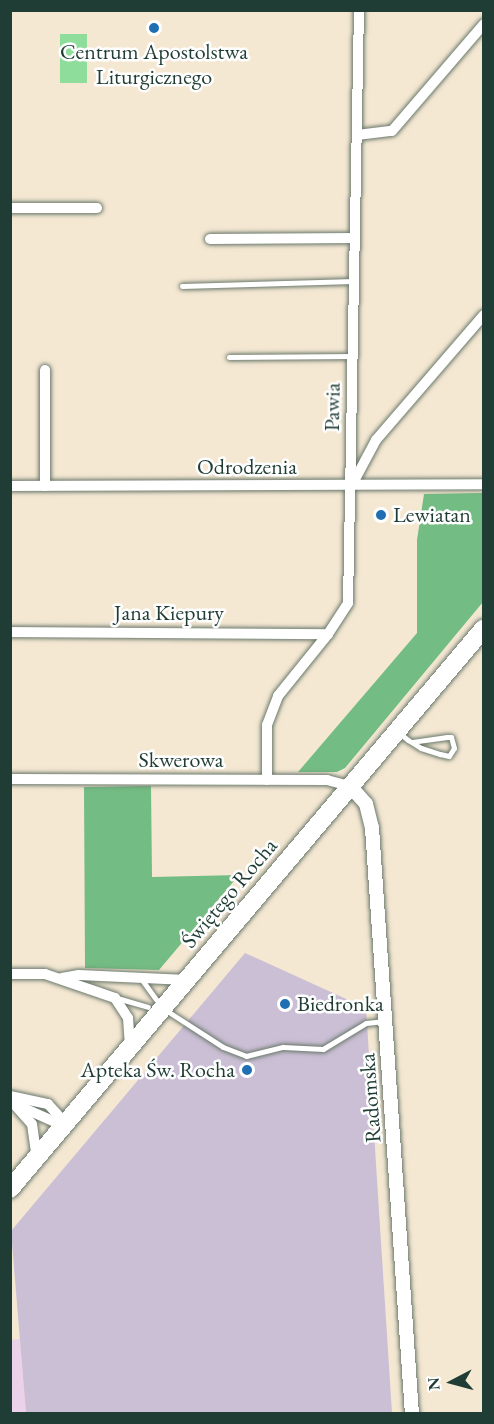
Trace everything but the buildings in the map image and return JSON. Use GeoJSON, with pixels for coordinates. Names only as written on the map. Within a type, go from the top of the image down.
{"type":"FeatureCollection","features":[{"type":"Feature","properties":{"kind":"main road","name":"Świętego Rocha"},"geometry":{"type":"LineString","coordinates":[[10,1189],[130,1047],[156,1005],[187,980],[350,786],[404,736],[483,628]]}},
{"type":"Feature","properties":{"kind":"street","name":"Pawia"},"geometry":{"type":"LineString","coordinates":[[267,780],[267,726],[278,696],[328,634],[348,603],[359,10]]}},
{"type":"Feature","properties":{"kind":"street"},"geometry":{"type":"LineString","coordinates":[[357,135],[392,131],[483,24]]}},
{"type":"Feature","properties":{"kind":"street"},"geometry":{"type":"LineString","coordinates":[[10,208],[97,208]]}},
{"type":"Feature","properties":{"kind":"street"},"geometry":{"type":"LineString","coordinates":[[210,238],[355,238]]}},
{"type":"Feature","properties":{"kind":"street"},"geometry":{"type":"LineString","coordinates":[[350,488],[376,440],[483,315]]}},
{"type":"Feature","properties":{"kind":"street"},"geometry":{"type":"LineString","coordinates":[[45,370],[45,486]]}},
{"type":"Feature","properties":{"kind":"street","name":"Odrodzenia"},"geometry":{"type":"LineString","coordinates":[[10,486],[350,488],[483,484]]}},
{"type":"Feature","properties":{"kind":"street","name":"Jana Kiepury"},"geometry":{"type":"LineString","coordinates":[[10,632],[328,634]]}},
{"type":"Feature","properties":{"kind":"street","name":"Skwerowa"},"geometry":{"type":"LineString","coordinates":[[10,780],[327,780],[350,786]]}},
{"type":"Feature","properties":{"kind":"street","name":"Radomska"},"geometry":{"type":"LineString","coordinates":[[350,786],[371,815],[412,1413]]}},
{"type":"Feature","properties":{"kind":"street"},"geometry":{"type":"LineString","coordinates":[[10,974],[62,978],[79,975],[187,980]]}},
{"type":"Feature","properties":{"kind":"street"},"geometry":{"type":"LineString","coordinates":[[62,978],[115,998],[128,1018],[130,1047]]}},
{"type":"Feature","properties":{"kind":"street"},"geometry":{"type":"LineString","coordinates":[[11,1100],[81,1106]]}},
{"type":"Feature","properties":{"kind":"street"},"geometry":{"type":"LineString","coordinates":[[11,1100],[65,1125]]}},
{"type":"Feature","properties":{"kind":"street"},"geometry":{"type":"LineString","coordinates":[[11,1100],[32,1124],[37,1158]]}},
{"type":"Feature","properties":{"kind":"street"},"geometry":{"type":"LineString","coordinates":[[48,1104],[65,1125]]}},
{"type":"Feature","properties":{"kind":"lane"},"geometry":{"type":"LineString","coordinates":[[183,286],[354,281]]}},
{"type":"Feature","properties":{"kind":"lane"},"geometry":{"type":"LineString","coordinates":[[229,357],[352,356]]}},
{"type":"Feature","properties":{"kind":"lane"},"geometry":{"type":"LineString","coordinates":[[404,736],[451,737],[454,748],[449,756],[404,736]]}},
{"type":"Feature","properties":{"kind":"lane"},"geometry":{"type":"LineString","coordinates":[[139,977],[156,1005]]}},
{"type":"Feature","properties":{"kind":"lane"},"geometry":{"type":"LineString","coordinates":[[115,998],[156,1005],[223,1047],[246,1056],[283,1047],[323,1049],[366,1023],[386,1021]]}},
{"type":"Feature","properties":{"kind":"shaded area"},"geometry":{"type":"Polygon","coordinates":[[[245,953],[366,1008],[392,1413],[26,1413],[11,1231],[245,953]]]}},
{"type":"Feature","properties":{"kind":"shaded area"},"geometry":{"type":"Polygon","coordinates":[[[20,1339],[26,1413],[11,1414],[11,1340],[20,1339]]]}},
{"type":"Feature","properties":{"kind":"green space"},"geometry":{"type":"Polygon","coordinates":[[[60,34],[87,34],[87,83],[60,83],[60,34]]]}},
{"type":"Feature","properties":{"kind":"green space"},"geometry":{"type":"Polygon","coordinates":[[[483,493],[483,602],[345,768],[337,772],[298,772],[417,633],[417,540],[424,494],[483,493]]]}},
{"type":"Feature","properties":{"kind":"green space"},"geometry":{"type":"Polygon","coordinates":[[[151,786],[152,877],[239,875],[159,970],[85,968],[84,787],[151,786]]]}},
{"type":"Feature","properties":{"kind":"place","name":"Centrum Apostolstwa Liturgicznego"},"geometry":{"type":"Point","coordinates":[154,28]}},
{"type":"Feature","properties":{"kind":"place","name":"Lewiatan"},"geometry":{"type":"Point","coordinates":[381,515]}},
{"type":"Feature","properties":{"kind":"place","name":"Biedronka"},"geometry":{"type":"Point","coordinates":[285,1004]}},
{"type":"Feature","properties":{"kind":"place","name":"Apteka Św. Rocha"},"geometry":{"type":"Point","coordinates":[247,1070]}}]}
